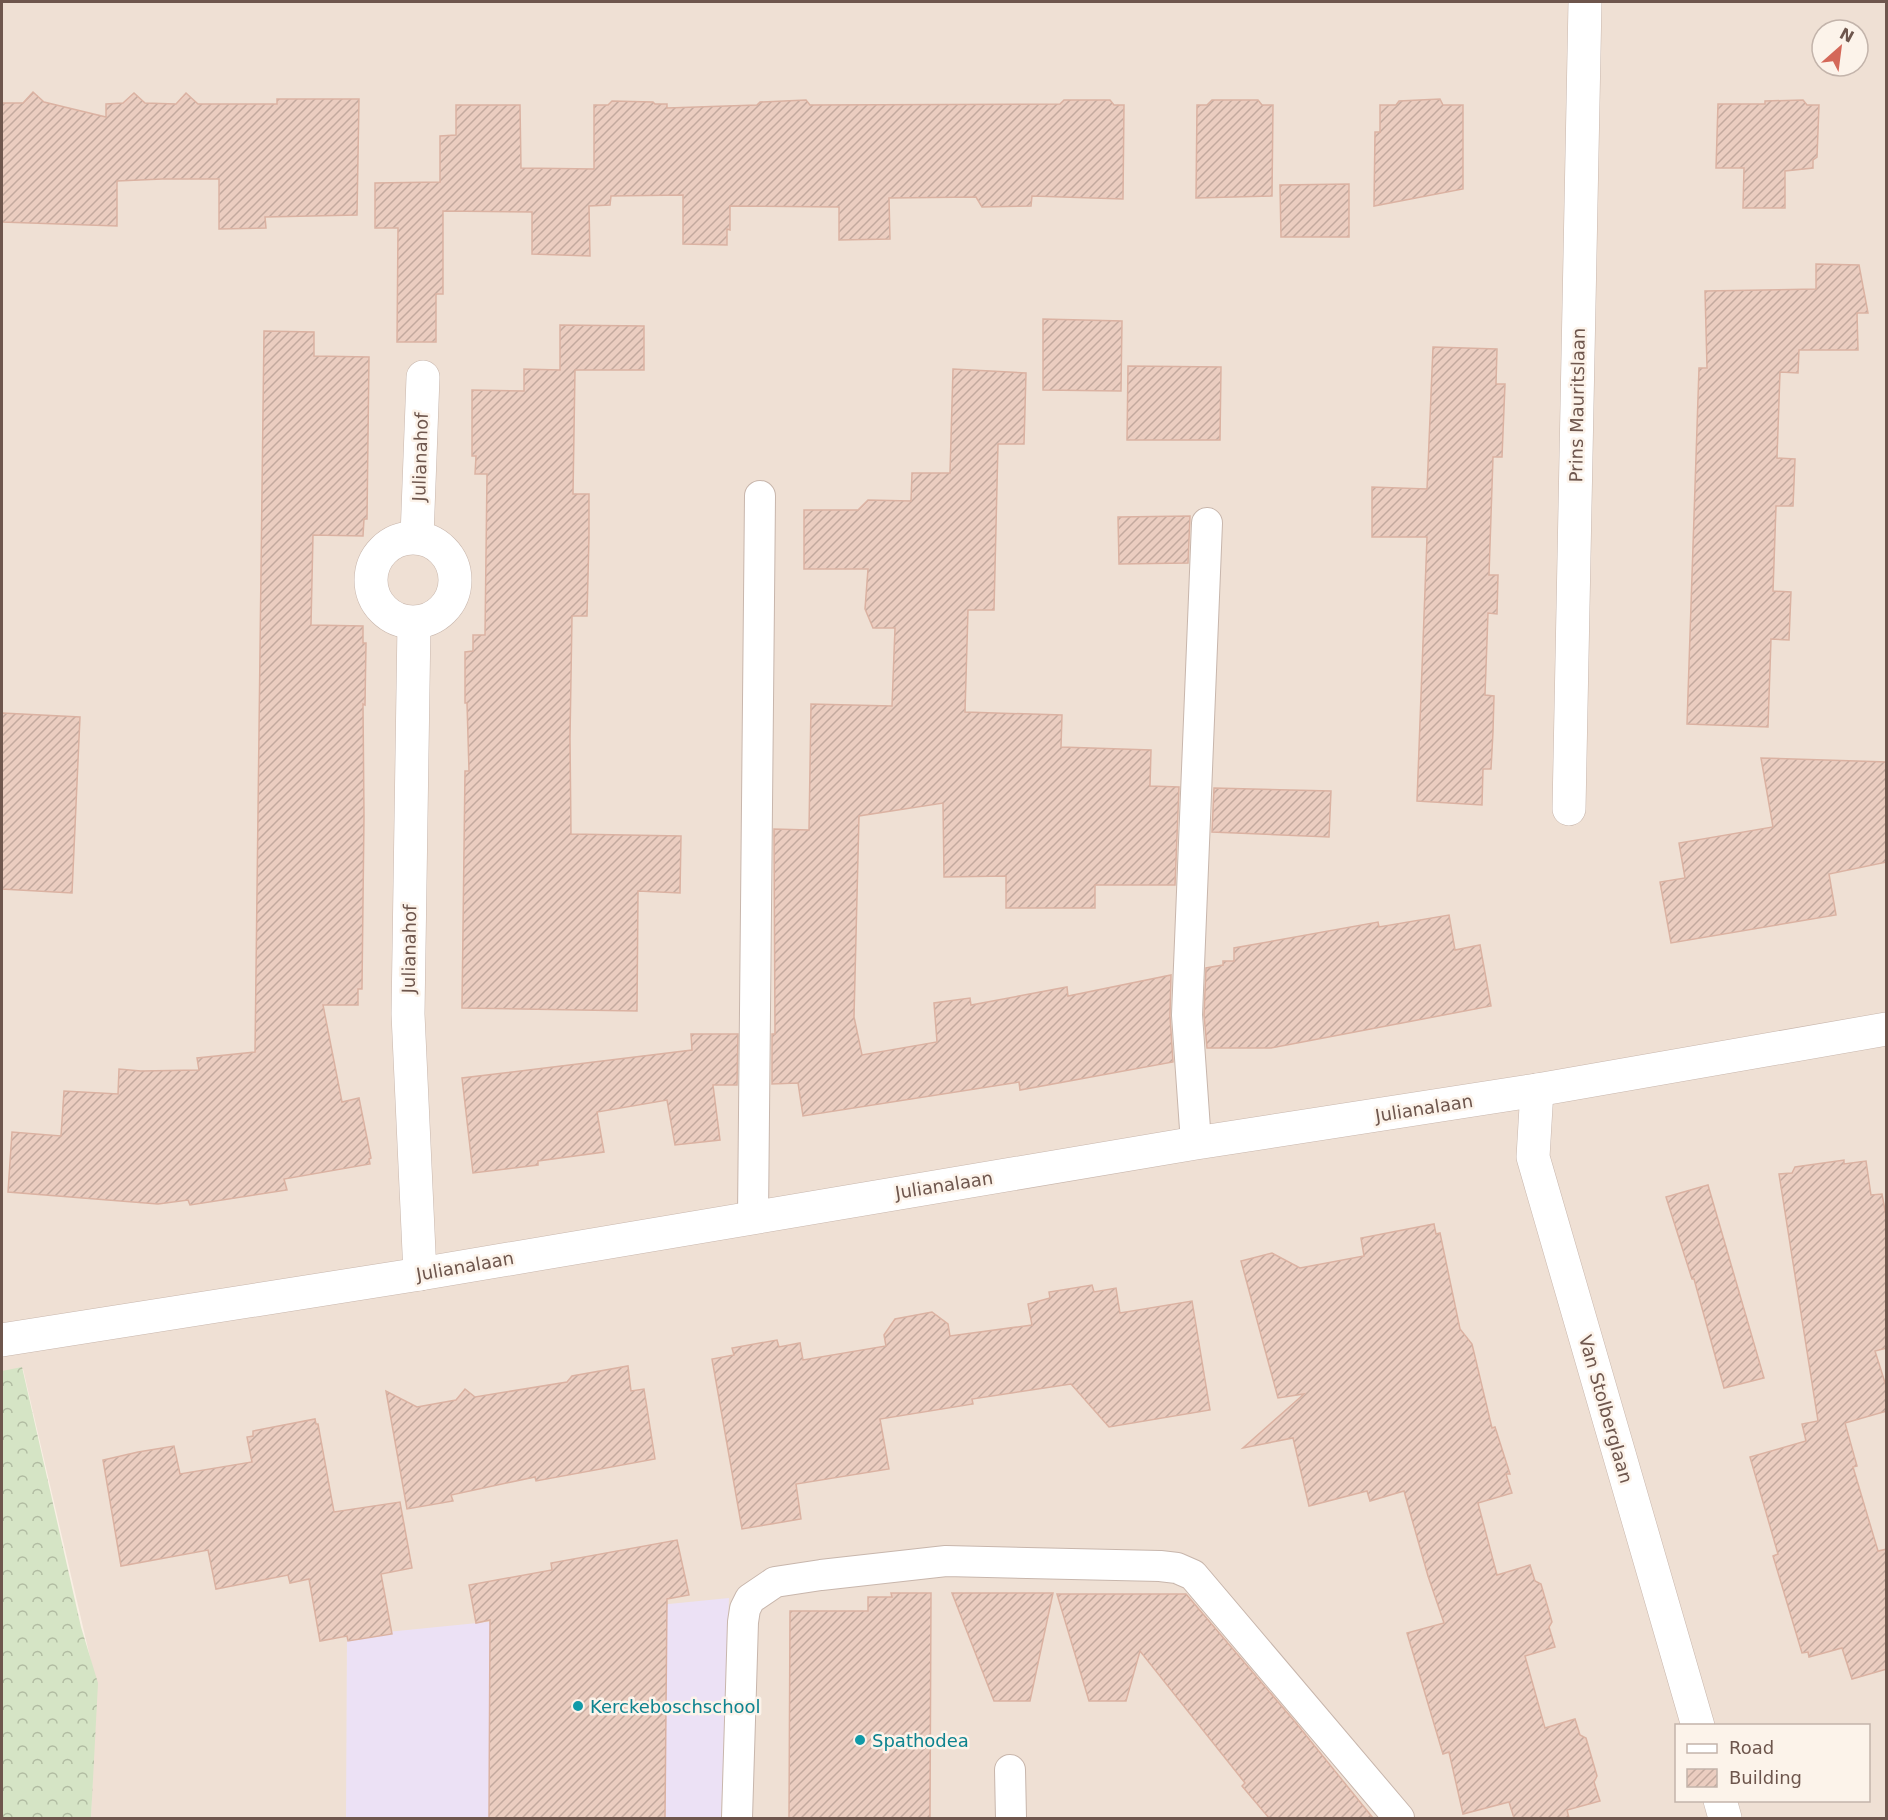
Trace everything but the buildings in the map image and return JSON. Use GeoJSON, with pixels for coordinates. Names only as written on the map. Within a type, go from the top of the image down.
{"type":"FeatureCollection","features":[{"type":"Feature","properties":{"kind":"street","name":"Prins Mauritslaan"},"geometry":{"type":"LineString","coordinates":[[1569,809],[1585,2]]}},
{"type":"Feature","properties":{"kind":"street","name":"Julianahof"},"geometry":{"type":"LineString","coordinates":[[417,537],[423,377]]}},
{"type":"Feature","properties":{"kind":"street"},"geometry":{"type":"LineString","coordinates":[[417,537],[432,541],[443,549],[451,561],[455,574],[454,589],[449,602],[439,613],[414,623],[387,613],[378,603],[372,590],[371,577],[374,564],[381,552],[403,538],[417,537]]}},
{"type":"Feature","properties":{"kind":"street","name":"Julianahof"},"geometry":{"type":"LineString","coordinates":[[414,623],[408,1014],[420,1274]]}},
{"type":"Feature","properties":{"kind":"street","name":"Julianalaan"},"geometry":{"type":"LineString","coordinates":[[2,1340],[420,1274],[1196,1143],[1537,1090],[1887,1029]]}},
{"type":"Feature","properties":{"kind":"street","name":"Van Stolberglaan"},"geometry":{"type":"LineString","coordinates":[[1537,1090],[1533,1157],[1698,1724]]}},
{"type":"Feature","properties":{"kind":"street"},"geometry":{"type":"LineString","coordinates":[[1721,1802],[1725,1818]]}},
{"type":"Feature","properties":{"kind":"lane"},"geometry":{"type":"LineString","coordinates":[[753,1217],[760,496]]}},
{"type":"Feature","properties":{"kind":"lane"},"geometry":{"type":"LineString","coordinates":[[1196,1143],[1187,1015],[1207,523]]}},
{"type":"Feature","properties":{"kind":"lane"},"geometry":{"type":"LineString","coordinates":[[737,1818],[743,1622],[745,1609],[750,1599],[775,1582],[946,1561],[1160,1566],[1193,1575],[1399,1818]]}},
{"type":"Feature","properties":{"kind":"lane"},"geometry":{"type":"LineString","coordinates":[[1010,1770],[1011,1818]]}},
{"type":"Feature","properties":{"kind":"shaded area"},"geometry":{"type":"Polygon","coordinates":[[[2,2],[1886,2],[1886,1818],[91,1818],[96,1683],[23,1369],[2,1373],[2,2]]]}},
{"type":"Feature","properties":{"kind":"shaded area"},"geometry":{"type":"Polygon","coordinates":[[[729,1598],[721,1818],[346,1818],[347,1636],[729,1598]]]}},
{"type":"Feature","properties":{"kind":"green space"},"geometry":{"type":"Polygon","coordinates":[[[22,1367],[81,1627],[98,1683],[91,1818],[2,1818],[2,1371],[22,1367]]]}},
{"type":"Feature","properties":{"kind":"place","name":"Kerckeboschschool"},"geometry":{"type":"Point","coordinates":[578,1706]}},
{"type":"Feature","properties":{"kind":"place","name":"Spathodea"},"geometry":{"type":"Point","coordinates":[860,1740]}}]}
